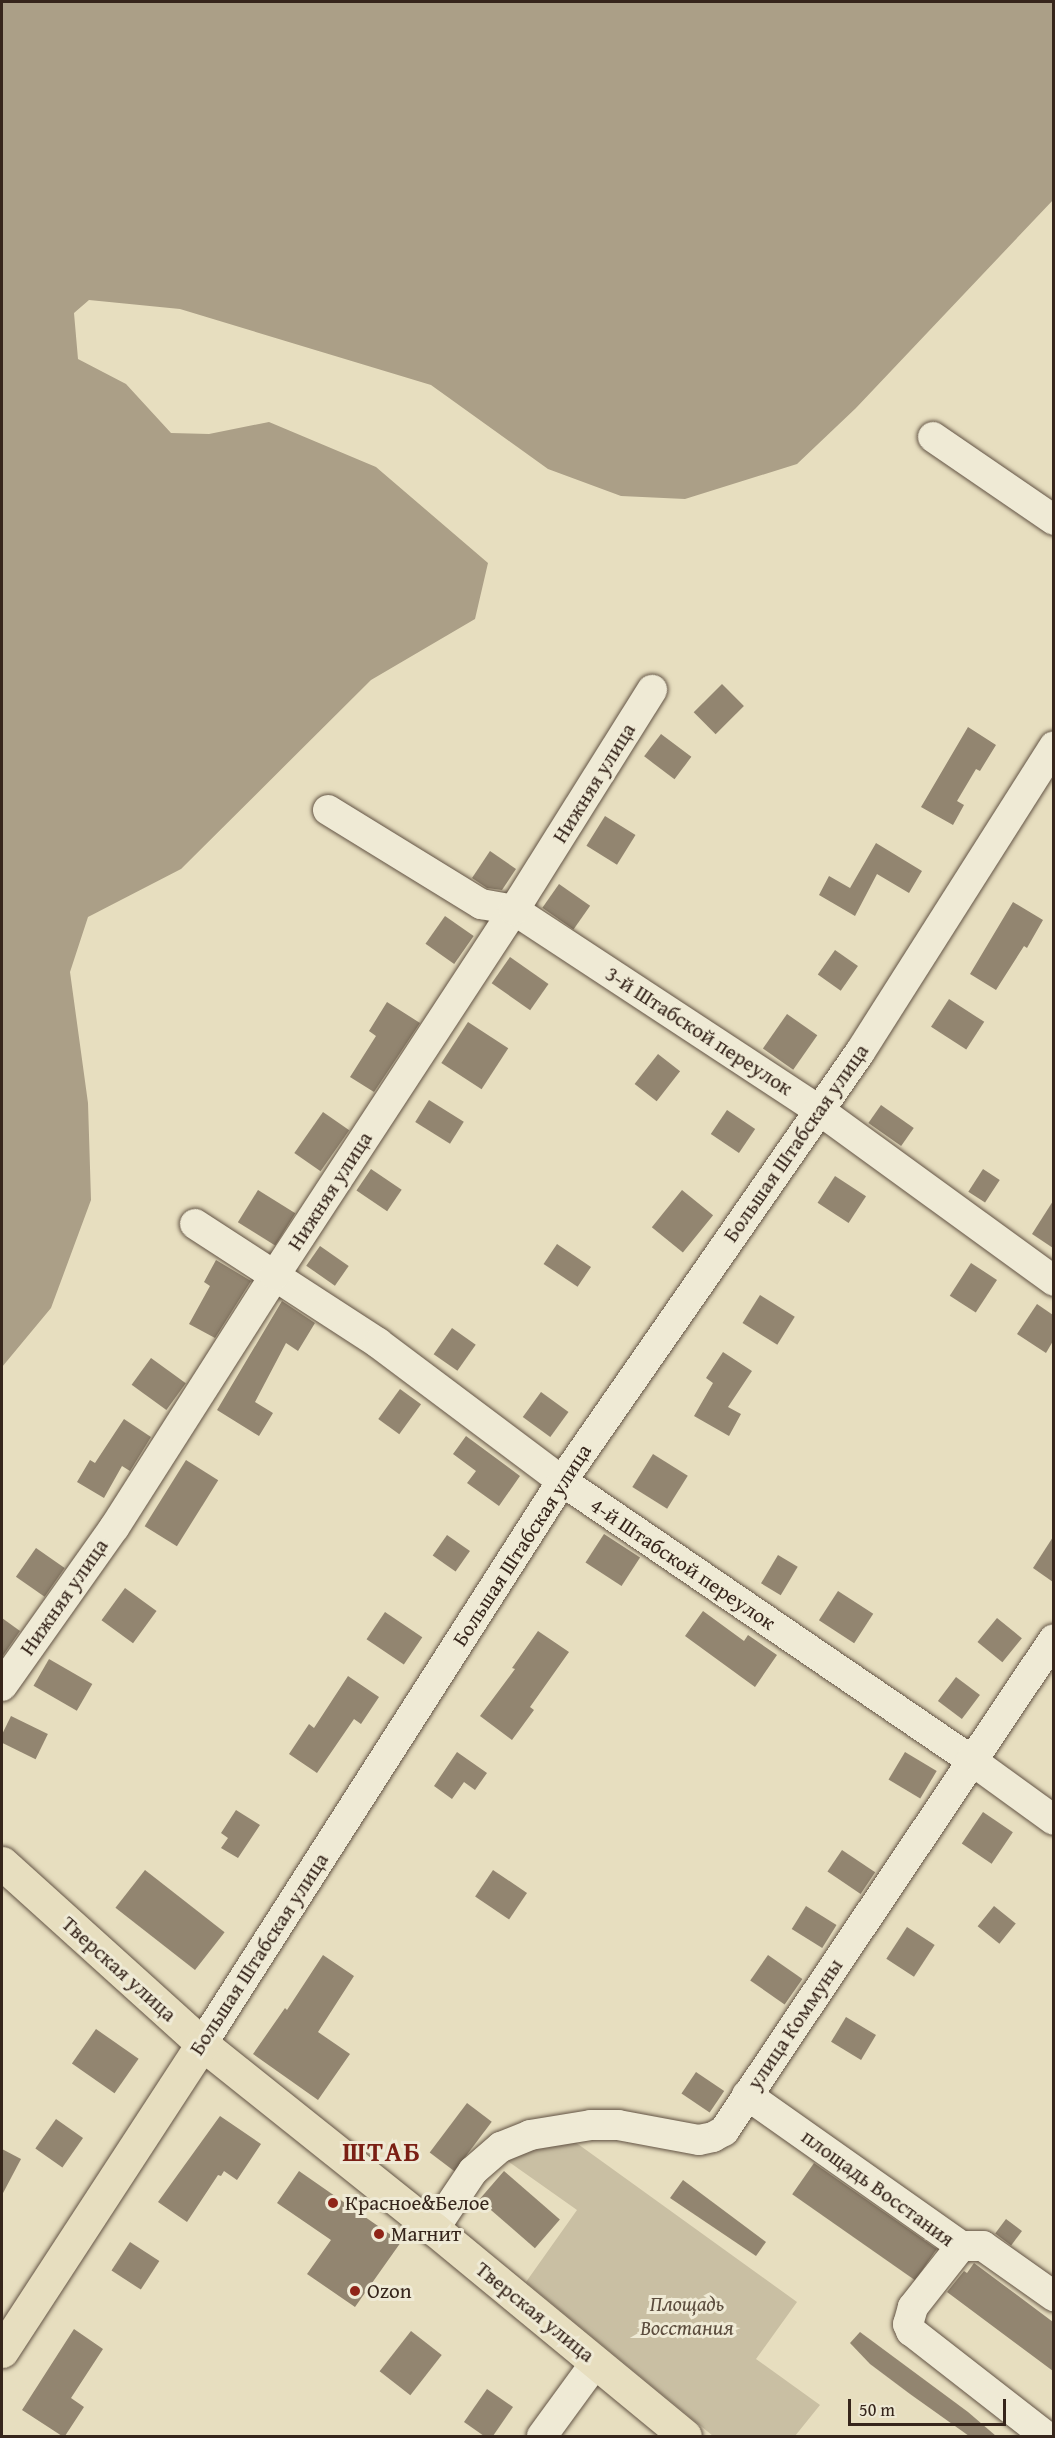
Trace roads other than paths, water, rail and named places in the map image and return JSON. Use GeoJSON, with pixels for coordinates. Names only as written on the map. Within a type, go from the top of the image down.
{"type":"FeatureCollection","features":[{"type":"Feature","properties":{"kind":"main road","name":"Тверская улица"},"geometry":{"type":"LineString","coordinates":[[2,1863],[202,2044],[434,2229],[685,2436]]}},
{"type":"Feature","properties":{"kind":"main road","name":"Большая Штабская улица"},"geometry":{"type":"LineString","coordinates":[[2,2351],[202,2044]]}},
{"type":"Feature","properties":{"kind":"street"},"geometry":{"type":"LineString","coordinates":[[933,437],[1053,520]]}},
{"type":"Feature","properties":{"kind":"street","name":"Нижняя улица"},"geometry":{"type":"LineString","coordinates":[[2,1686],[114,1528],[275,1275],[514,910],[652,690]]}},
{"type":"Feature","properties":{"kind":"street","name":"Большая Штабская улица"},"geometry":{"type":"LineString","coordinates":[[202,2044],[562,1481],[860,1052],[1053,746]]}},
{"type":"Feature","properties":{"kind":"street","name":"3-й Штабской переулок"},"geometry":{"type":"LineString","coordinates":[[328,810],[481,904],[514,910],[819,1110],[1053,1281]]}},
{"type":"Feature","properties":{"kind":"street","name":"4-й Штабской переулок"},"geometry":{"type":"LineString","coordinates":[[195,1224],[378,1343],[562,1481],[970,1760],[1053,1820]]}},
{"type":"Feature","properties":{"kind":"street","name":"улица Коммуны"},"geometry":{"type":"LineString","coordinates":[[434,2229],[473,2170],[501,2147],[530,2135],[591,2125],[618,2125],[685,2139],[713,2138],[724,2131],[1053,1639]]}},
{"type":"Feature","properties":{"kind":"street","name":"площадь Восстания"},"geometry":{"type":"LineString","coordinates":[[747,2095],[961,2246],[912,2307],[908,2315],[911,2331],[1047,2436]]}},
{"type":"Feature","properties":{"kind":"street"},"geometry":{"type":"LineString","coordinates":[[961,2246],[983,2246],[1053,2296]]}},
{"type":"Feature","properties":{"kind":"street"},"geometry":{"type":"LineString","coordinates":[[542,2436],[596,2362]]}},
{"type":"Feature","properties":{"kind":"place","name":"Красное&Белое"},"geometry":{"type":"Point","coordinates":[333,2203]}},
{"type":"Feature","properties":{"kind":"place","name":"Магнит"},"geometry":{"type":"Point","coordinates":[379,2234]}},
{"type":"Feature","properties":{"kind":"place","name":"Ozon"},"geometry":{"type":"Point","coordinates":[355,2291]}},
{"type":"Feature","properties":{"kind":"district","name":"ШТАБ"},"geometry":{"type":"Point","coordinates":[382,2152]}},
{"type":"Feature","properties":{"kind":"park label","name":"Площадь Восстания"},"geometry":{"type":"Point","coordinates":[687,2316]}}]}
